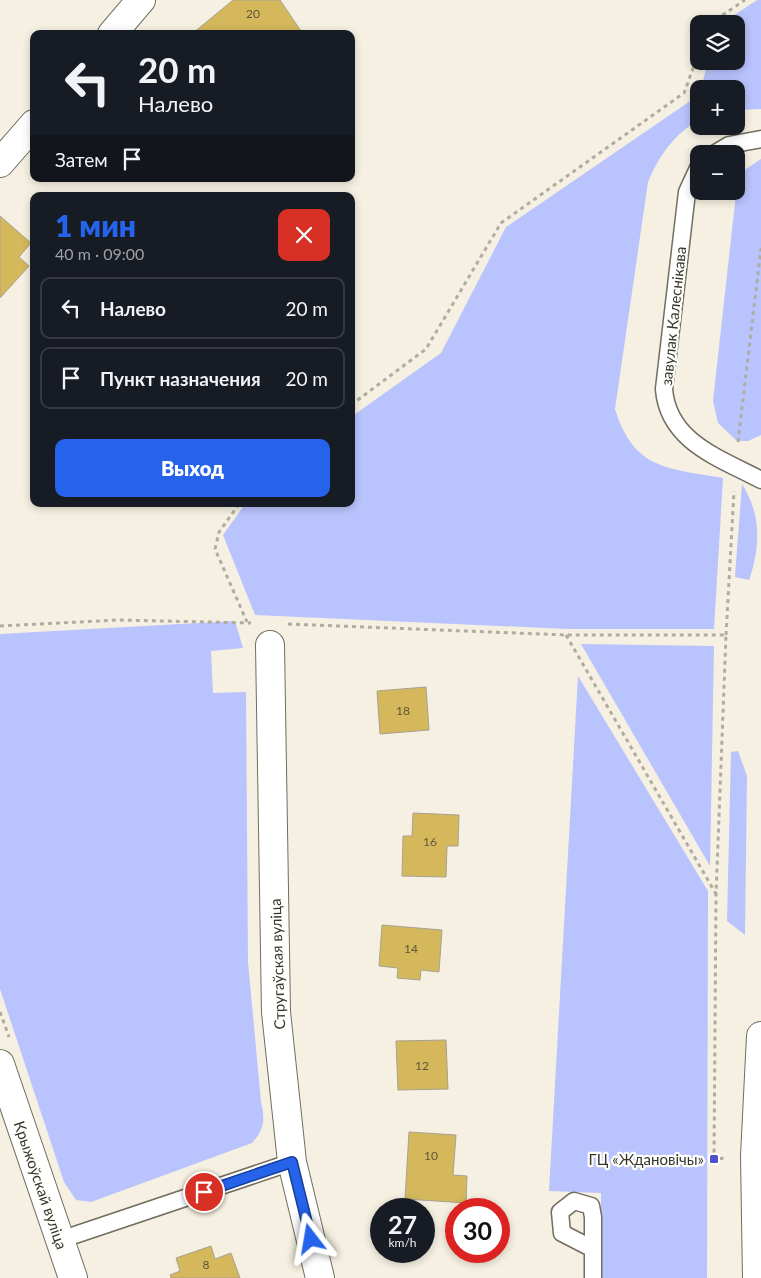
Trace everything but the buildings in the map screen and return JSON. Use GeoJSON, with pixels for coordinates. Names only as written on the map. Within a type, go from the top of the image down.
{"type":"FeatureCollection","features":[{"type":"Feature","properties":{"kind":"street"},"geometry":{"type":"LineString","coordinates":[[115,30],[141,0]]}},
{"type":"Feature","properties":{"kind":"street"},"geometry":{"type":"LineString","coordinates":[[0,163],[30,129]]}},
{"type":"Feature","properties":{"kind":"street","name":"Стругаўская вуліца"},"geometry":{"type":"LineString","coordinates":[[260,633],[276,1012],[292,1162],[320,1278]]}},
{"type":"Feature","properties":{"kind":"street"},"geometry":{"type":"LineString","coordinates":[[758,1278],[755,1156],[761,1036]]}},
{"type":"Feature","properties":{"kind":"street","name":"Крыжоўскай вуліца"},"geometry":{"type":"LineString","coordinates":[[0,1064],[73,1278]]}},
{"type":"Feature","properties":{"kind":"lane"},"geometry":{"type":"LineString","coordinates":[[729,145],[761,139]]}},
{"type":"Feature","properties":{"kind":"lane","name":"завулак Калеснікава"},"geometry":{"type":"LineString","coordinates":[[690,186],[687,192],[664,389],[665,401],[669,414],[690,440],[761,480]]}},
{"type":"Feature","properties":{"kind":"lane"},"geometry":{"type":"LineString","coordinates":[[60,1240],[292,1162]]}},
{"type":"Feature","properties":{"kind":"lane"},"geometry":{"type":"LineString","coordinates":[[592,1278],[593,1249]]}},
{"type":"Feature","properties":{"kind":"path"},"geometry":{"type":"LineString","coordinates":[[722,15],[745,0]]}},
{"type":"Feature","properties":{"kind":"path"},"geometry":{"type":"LineString","coordinates":[[355,402],[426,349],[501,223],[684,93],[692,70]]}},
{"type":"Feature","properties":{"kind":"path"},"geometry":{"type":"LineString","coordinates":[[714,1159],[716,895],[726,635],[735,465],[761,248]]}},
{"type":"Feature","properties":{"kind":"path"},"geometry":{"type":"LineString","coordinates":[[237,507],[219,532],[215,549],[247,622],[260,633]]}},
{"type":"Feature","properties":{"kind":"path"},"geometry":{"type":"LineString","coordinates":[[0,626],[118,620],[247,622],[260,633]]}},
{"type":"Feature","properties":{"kind":"path"},"geometry":{"type":"LineString","coordinates":[[287,624],[566,635],[726,635]]}},
{"type":"Feature","properties":{"kind":"path"},"geometry":{"type":"LineString","coordinates":[[566,635],[716,895]]}},
{"type":"Feature","properties":{"kind":"shaded area"},"geometry":{"type":"Polygon","coordinates":[[[757,0],[761,0],[761,109],[745,110],[745,80],[703,80],[706,70],[745,70],[745,15],[734,15],[757,0]]]}},
{"type":"Feature","properties":{"kind":"shaded area"},"geometry":{"type":"Polygon","coordinates":[[[690,101],[690,126],[668,146],[648,182],[615,409],[623,429],[632,444],[655,463],[685,472],[723,478],[714,629],[567,629],[255,615],[223,535],[243,507],[355,507],[355,414],[441,353],[506,227],[690,101]]]}},
{"type":"Feature","properties":{"kind":"shaded area"},"geometry":{"type":"Polygon","coordinates":[[[761,159],[761,435],[748,441],[737,441],[718,423],[713,401],[735,200],[745,200],[746,169],[761,159]]]}},
{"type":"Feature","properties":{"kind":"shaded area"},"geometry":{"type":"Polygon","coordinates":[[[742,484],[753,507],[757,530],[756,554],[749,580],[735,577],[742,484]]]}},
{"type":"Feature","properties":{"kind":"shaded area"},"geometry":{"type":"Polygon","coordinates":[[[235,621],[243,648],[211,651],[213,693],[246,692],[248,962],[263,1114],[262,1128],[252,1143],[91,1202],[76,1200],[64,1182],[0,989],[0,634],[235,621]]]}},
{"type":"Feature","properties":{"kind":"shaded area"},"geometry":{"type":"Polygon","coordinates":[[[581,644],[714,646],[710,866],[581,644]]]}},
{"type":"Feature","properties":{"kind":"shaded area"},"geometry":{"type":"Polygon","coordinates":[[[578,676],[708,891],[707,1278],[601,1278],[601,1193],[549,1191],[578,676]]]}},
{"type":"Feature","properties":{"kind":"shaded area"},"geometry":{"type":"Polygon","coordinates":[[[738,751],[747,776],[745,935],[727,921],[731,752],[738,751]]]}},
{"type":"Feature","properties":{"kind":"place","name":"ГЦ «Ждановічы»"},"geometry":{"type":"Point","coordinates":[714,1159]}},
{"type":"Feature","properties":{"kind":"route"},"geometry":{"type":"LineString","coordinates":[[204,1192],[292,1162],[311,1239]]}}]}
